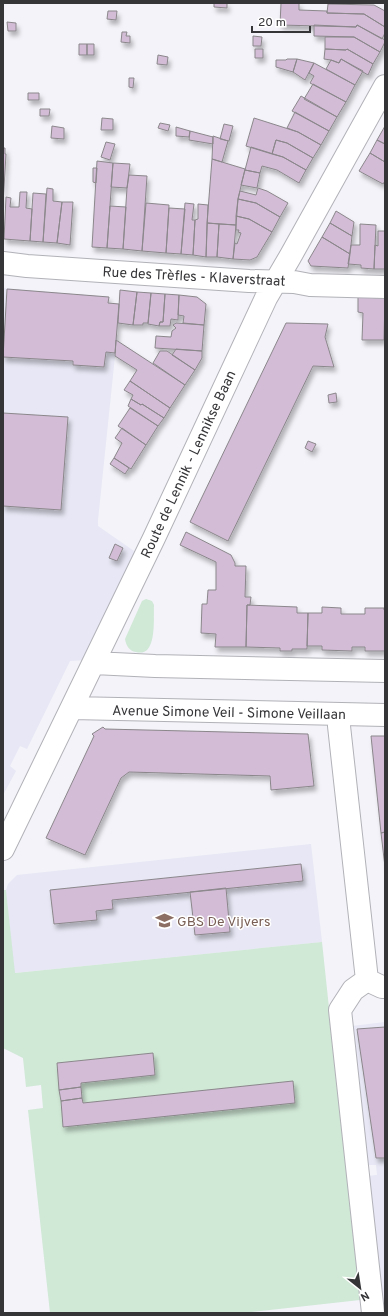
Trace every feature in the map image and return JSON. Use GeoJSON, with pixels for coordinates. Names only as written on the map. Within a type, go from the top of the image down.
{"type":"FeatureCollection","features":[{"type":"Feature","properties":{"kind":"street","name":"Route de Lennik - Lennikse Baan"},"geometry":{"type":"LineString","coordinates":[[3,849],[94,663],[266,298],[385,86]]}},
{"type":"Feature","properties":{"kind":"street","name":"Rue des Trèfles - Klaverstraat"},"geometry":{"type":"LineString","coordinates":[[3,263],[43,267],[294,282],[310,285],[385,287]]}},
{"type":"Feature","properties":{"kind":"street"},"geometry":{"type":"LineString","coordinates":[[94,663],[155,666],[385,671]]}},
{"type":"Feature","properties":{"kind":"street","name":"Avenue Simone Veil - Simone Veillaan"},"geometry":{"type":"LineString","coordinates":[[72,708],[385,715]]}},
{"type":"Feature","properties":{"kind":"street"},"geometry":{"type":"LineString","coordinates":[[339,714],[340,734],[376,983],[353,990],[340,1010],[373,1313]]}},
{"type":"Feature","properties":{"kind":"shaded area"},"geometry":{"type":"Polygon","coordinates":[[[3,288],[109,297],[108,303],[119,304],[98,526],[134,551],[131,562],[85,660],[70,661],[27,749],[20,746],[10,766],[16,771],[3,795],[3,288]]]}},
{"type":"Feature","properties":{"kind":"shaded area","name":"GBS De Vijvers"},"geometry":{"type":"Polygon","coordinates":[[[311,844],[322,942],[14,973],[6,890],[8,884],[17,875],[311,844]]]}},
{"type":"Feature","properties":{"kind":"shaded area"},"geometry":{"type":"Polygon","coordinates":[[[385,1022],[385,1313],[383,1313],[368,1176],[377,1175],[376,1165],[367,1165],[352,1026],[385,1022]]]}},
{"type":"Feature","properties":{"kind":"green space"},"geometry":{"type":"Polygon","coordinates":[[[146,599],[152,601],[154,605],[153,635],[148,649],[143,652],[136,652],[128,647],[125,639],[142,601],[146,599]]]}},
{"type":"Feature","properties":{"kind":"green space"},"geometry":{"type":"Polygon","coordinates":[[[3,890],[6,890],[15,973],[322,942],[360,1300],[243,1313],[50,1313],[28,1110],[43,1108],[41,1085],[26,1087],[23,1058],[3,1048],[3,890]]]}},
{"type":"Feature","properties":{"kind":"building"},"geometry":{"type":"Polygon","coordinates":[[[214,3],[227,3],[227,8],[214,7],[214,3]]]}},
{"type":"Feature","properties":{"kind":"building"},"geometry":{"type":"Polygon","coordinates":[[[281,3],[299,3],[299,10],[327,11],[327,13],[364,14],[385,27],[385,33],[382,39],[357,25],[356,27],[280,25],[281,3]]]}},
{"type":"Feature","properties":{"kind":"building"},"geometry":{"type":"Polygon","coordinates":[[[328,4],[374,5],[385,11],[385,27],[364,14],[327,13],[328,4]]]}},
{"type":"Feature","properties":{"kind":"building"},"geometry":{"type":"Polygon","coordinates":[[[108,11],[117,11],[116,20],[107,19],[108,11]]]}},
{"type":"Feature","properties":{"kind":"building"},"geometry":{"type":"Polygon","coordinates":[[[7,22],[16,23],[16,31],[8,31],[7,22]]]}},
{"type":"Feature","properties":{"kind":"building"},"geometry":{"type":"Polygon","coordinates":[[[314,25],[356,27],[357,25],[385,40],[385,42],[380,52],[354,37],[314,36],[314,25]]]}},
{"type":"Feature","properties":{"kind":"building"},"geometry":{"type":"Polygon","coordinates":[[[122,32],[127,32],[126,36],[130,36],[130,43],[121,42],[122,32]]]}},
{"type":"Feature","properties":{"kind":"building"},"geometry":{"type":"Polygon","coordinates":[[[253,36],[262,37],[261,46],[253,46],[253,36]]]}},
{"type":"Feature","properties":{"kind":"building"},"geometry":{"type":"Polygon","coordinates":[[[325,37],[354,37],[380,52],[373,64],[347,49],[325,49],[325,37]]]}},
{"type":"Feature","properties":{"kind":"building"},"geometry":{"type":"Polygon","coordinates":[[[79,44],[87,44],[87,55],[79,55],[79,44]]]}},
{"type":"Feature","properties":{"kind":"building"},"geometry":{"type":"Polygon","coordinates":[[[87,44],[94,44],[94,55],[87,55],[87,44]]]}},
{"type":"Feature","properties":{"kind":"building"},"geometry":{"type":"Polygon","coordinates":[[[255,49],[263,49],[263,58],[255,58],[255,49]]]}},
{"type":"Feature","properties":{"kind":"building"},"geometry":{"type":"Polygon","coordinates":[[[325,49],[347,49],[373,64],[368,75],[341,59],[339,63],[324,59],[325,49]]]}},
{"type":"Feature","properties":{"kind":"building"},"geometry":{"type":"Polygon","coordinates":[[[158,55],[168,57],[167,65],[157,64],[158,55]]]}},
{"type":"Feature","properties":{"kind":"building"},"geometry":{"type":"Polygon","coordinates":[[[297,59],[293,72],[276,67],[276,60],[297,59]]]}},
{"type":"Feature","properties":{"kind":"building"},"geometry":{"type":"Polygon","coordinates":[[[297,59],[314,63],[305,80],[293,72],[297,59]]]}},
{"type":"Feature","properties":{"kind":"building"},"geometry":{"type":"Polygon","coordinates":[[[341,59],[363,71],[355,85],[326,69],[331,60],[339,63],[341,59]]]}},
{"type":"Feature","properties":{"kind":"building"},"geometry":{"type":"Polygon","coordinates":[[[314,63],[355,85],[346,102],[310,83],[314,76],[309,73],[314,63]]]}},
{"type":"Feature","properties":{"kind":"building"},"geometry":{"type":"Polygon","coordinates":[[[129,78],[134,78],[133,88],[129,87],[129,78]]]}},
{"type":"Feature","properties":{"kind":"building"},"geometry":{"type":"Polygon","coordinates":[[[313,84],[346,102],[337,117],[304,99],[313,84]]]}},
{"type":"Feature","properties":{"kind":"building"},"geometry":{"type":"Polygon","coordinates":[[[28,93],[39,93],[39,100],[28,100],[28,93]]]}},
{"type":"Feature","properties":{"kind":"building"},"geometry":{"type":"Polygon","coordinates":[[[301,96],[337,117],[329,131],[292,111],[301,96]]]}},
{"type":"Feature","properties":{"kind":"building"},"geometry":{"type":"Polygon","coordinates":[[[40,109],[50,109],[49,116],[40,116],[40,109]]]}},
{"type":"Feature","properties":{"kind":"building"},"geometry":{"type":"Polygon","coordinates":[[[295,112],[329,131],[321,145],[298,132],[287,128],[295,112]]]}},
{"type":"Feature","properties":{"kind":"building"},"geometry":{"type":"Polygon","coordinates":[[[102,118],[113,119],[113,130],[101,130],[102,118]]]}},
{"type":"Feature","properties":{"kind":"building"},"geometry":{"type":"Polygon","coordinates":[[[254,118],[298,132],[321,145],[313,158],[287,143],[276,140],[272,154],[246,146],[254,118]]]}},
{"type":"Feature","properties":{"kind":"building"},"geometry":{"type":"Polygon","coordinates":[[[160,123],[170,125],[168,131],[158,128],[160,123]]]}},
{"type":"Feature","properties":{"kind":"building"},"geometry":{"type":"Polygon","coordinates":[[[224,124],[233,126],[229,141],[220,139],[224,124]]]}},
{"type":"Feature","properties":{"kind":"building"},"geometry":{"type":"Polygon","coordinates":[[[52,126],[64,128],[64,139],[51,138],[52,126]]]}},
{"type":"Feature","properties":{"kind":"building"},"geometry":{"type":"Polygon","coordinates":[[[385,126],[385,144],[377,140],[385,126]]]}},
{"type":"Feature","properties":{"kind":"building"},"geometry":{"type":"Polygon","coordinates":[[[176,127],[190,131],[189,137],[176,136],[176,127]]]}},
{"type":"Feature","properties":{"kind":"building"},"geometry":{"type":"Polygon","coordinates":[[[190,131],[213,137],[213,144],[189,140],[190,131]]]}},
{"type":"Feature","properties":{"kind":"building"},"geometry":{"type":"Polygon","coordinates":[[[213,136],[228,141],[222,162],[212,159],[213,136]]]}},
{"type":"Feature","properties":{"kind":"building"},"geometry":{"type":"Polygon","coordinates":[[[276,140],[287,143],[313,158],[306,170],[283,157],[272,154],[276,140]]]}},
{"type":"Feature","properties":{"kind":"building"},"geometry":{"type":"Polygon","coordinates":[[[377,140],[385,144],[385,162],[370,153],[377,140]]]}},
{"type":"Feature","properties":{"kind":"building"},"geometry":{"type":"Polygon","coordinates":[[[106,142],[115,144],[110,160],[101,157],[106,142]]]}},
{"type":"Feature","properties":{"kind":"building"},"geometry":{"type":"Polygon","coordinates":[[[251,147],[283,157],[306,170],[299,183],[277,170],[262,166],[260,173],[245,170],[251,147]]]}},
{"type":"Feature","properties":{"kind":"building"},"geometry":{"type":"Polygon","coordinates":[[[3,148],[5,148],[6,154],[3,204],[3,148]]]}},
{"type":"Feature","properties":{"kind":"building"},"geometry":{"type":"Polygon","coordinates":[[[370,153],[385,162],[385,181],[383,184],[359,171],[370,153]]]}},
{"type":"Feature","properties":{"kind":"building"},"geometry":{"type":"Polygon","coordinates":[[[212,159],[245,169],[238,199],[236,225],[207,223],[212,159]]]}},
{"type":"Feature","properties":{"kind":"building"},"geometry":{"type":"Polygon","coordinates":[[[97,161],[113,163],[107,248],[92,247],[97,161]]]}},
{"type":"Feature","properties":{"kind":"building"},"geometry":{"type":"Polygon","coordinates":[[[113,163],[130,164],[127,188],[111,187],[113,163]]]}},
{"type":"Feature","properties":{"kind":"building"},"geometry":{"type":"Polygon","coordinates":[[[93,168],[97,168],[96,183],[93,182],[93,168]]]}},
{"type":"Feature","properties":{"kind":"building"},"geometry":{"type":"Polygon","coordinates":[[[245,170],[260,173],[257,188],[241,185],[245,170]]]}},
{"type":"Feature","properties":{"kind":"building"},"geometry":{"type":"Polygon","coordinates":[[[129,175],[147,176],[142,251],[123,249],[129,175]]]}},
{"type":"Feature","properties":{"kind":"building"},"geometry":{"type":"Polygon","coordinates":[[[47,188],[53,189],[53,201],[62,202],[57,243],[43,242],[47,188]]]}},
{"type":"Feature","properties":{"kind":"building"},"geometry":{"type":"Polygon","coordinates":[[[258,188],[267,191],[288,203],[280,217],[256,203],[238,199],[240,191],[256,195],[258,188]]]}},
{"type":"Feature","properties":{"kind":"building"},"geometry":{"type":"Polygon","coordinates":[[[20,192],[27,192],[26,208],[32,209],[30,241],[4,239],[6,197],[11,198],[10,207],[19,207],[20,192]]]}},
{"type":"Feature","properties":{"kind":"building"},"geometry":{"type":"Polygon","coordinates":[[[33,193],[46,194],[43,242],[30,241],[33,193]]]}},
{"type":"Feature","properties":{"kind":"building"},"geometry":{"type":"Polygon","coordinates":[[[238,199],[256,203],[280,217],[272,232],[249,219],[236,216],[238,199]]]}},
{"type":"Feature","properties":{"kind":"building"},"geometry":{"type":"Polygon","coordinates":[[[62,202],[73,202],[70,245],[57,243],[62,202]]]}},
{"type":"Feature","properties":{"kind":"building"},"geometry":{"type":"Polygon","coordinates":[[[146,203],[169,205],[166,253],[142,251],[146,203]]]}},
{"type":"Feature","properties":{"kind":"building"},"geometry":{"type":"Polygon","coordinates":[[[185,203],[194,204],[192,220],[195,220],[193,255],[181,254],[185,203]]]}},
{"type":"Feature","properties":{"kind":"building"},"geometry":{"type":"Polygon","coordinates":[[[198,204],[208,205],[206,257],[193,255],[195,220],[198,219],[198,204]]]}},
{"type":"Feature","properties":{"kind":"building"},"geometry":{"type":"Polygon","coordinates":[[[110,206],[126,207],[123,249],[107,248],[110,206]]]}},
{"type":"Feature","properties":{"kind":"building"},"geometry":{"type":"Polygon","coordinates":[[[169,208],[185,209],[181,254],[166,253],[169,208]]]}},
{"type":"Feature","properties":{"kind":"building"},"geometry":{"type":"Polygon","coordinates":[[[336,211],[354,222],[352,236],[330,223],[336,211]]]}},
{"type":"Feature","properties":{"kind":"building"},"geometry":{"type":"Polygon","coordinates":[[[236,216],[249,219],[272,232],[257,257],[250,260],[233,259],[235,243],[237,244],[241,233],[238,232],[239,230],[236,230],[236,216]]]}},
{"type":"Feature","properties":{"kind":"building"},"geometry":{"type":"Polygon","coordinates":[[[207,223],[219,224],[217,257],[206,257],[207,223]]]}},
{"type":"Feature","properties":{"kind":"building"},"geometry":{"type":"Polygon","coordinates":[[[330,223],[352,236],[350,254],[322,237],[330,223]]]}},
{"type":"Feature","properties":{"kind":"building"},"geometry":{"type":"Polygon","coordinates":[[[219,224],[236,225],[233,259],[217,257],[219,224]]]}},
{"type":"Feature","properties":{"kind":"building"},"geometry":{"type":"Polygon","coordinates":[[[360,224],[376,225],[374,269],[361,268],[361,265],[348,264],[351,245],[360,245],[360,224]]]}},
{"type":"Feature","properties":{"kind":"building"},"geometry":{"type":"Polygon","coordinates":[[[378,231],[385,231],[385,269],[374,269],[375,245],[378,246],[378,231]]]}},
{"type":"Feature","properties":{"kind":"building"},"geometry":{"type":"Polygon","coordinates":[[[322,237],[350,254],[348,268],[311,266],[308,261],[322,237]]]}},
{"type":"Feature","properties":{"kind":"building"},"geometry":{"type":"Polygon","coordinates":[[[7,289],[109,297],[108,303],[119,304],[115,353],[106,352],[104,367],[73,365],[73,361],[3,357],[7,289]]]}},
{"type":"Feature","properties":{"kind":"building"},"geometry":{"type":"Polygon","coordinates":[[[120,290],[137,292],[133,325],[118,323],[120,290]]]}},
{"type":"Feature","properties":{"kind":"building"},"geometry":{"type":"Polygon","coordinates":[[[137,292],[151,293],[148,323],[143,323],[143,325],[133,325],[137,292]]]}},
{"type":"Feature","properties":{"kind":"building"},"geometry":{"type":"Polygon","coordinates":[[[151,293],[165,294],[163,322],[160,322],[159,326],[148,324],[151,293]]]}},
{"type":"Feature","properties":{"kind":"building"},"geometry":{"type":"Polygon","coordinates":[[[165,294],[179,295],[178,320],[171,319],[170,326],[159,326],[160,322],[163,322],[165,294]]]}},
{"type":"Feature","properties":{"kind":"building"},"geometry":{"type":"Polygon","coordinates":[[[179,295],[197,297],[206,304],[204,325],[183,323],[184,316],[178,315],[179,295]]]}},
{"type":"Feature","properties":{"kind":"building"},"geometry":{"type":"Polygon","coordinates":[[[358,297],[385,298],[384,340],[362,340],[363,313],[358,312],[358,297]]]}},
{"type":"Feature","properties":{"kind":"building"},"geometry":{"type":"Polygon","coordinates":[[[176,323],[204,325],[202,351],[155,348],[156,336],[171,337],[172,331],[176,328],[173,325],[176,323]]]}},
{"type":"Feature","properties":{"kind":"building"},"geometry":{"type":"Polygon","coordinates":[[[286,323],[328,324],[325,337],[334,367],[313,366],[228,541],[190,522],[286,323]]]}},
{"type":"Feature","properties":{"kind":"building"},"geometry":{"type":"Polygon","coordinates":[[[116,340],[185,385],[170,408],[130,381],[137,370],[115,356],[116,340]]]}},
{"type":"Feature","properties":{"kind":"building"},"geometry":{"type":"Polygon","coordinates":[[[176,349],[202,351],[202,358],[195,370],[172,355],[176,349]]]}},
{"type":"Feature","properties":{"kind":"building"},"geometry":{"type":"Polygon","coordinates":[[[160,351],[167,351],[195,370],[185,385],[153,363],[160,351]]]}},
{"type":"Feature","properties":{"kind":"building"},"geometry":{"type":"Polygon","coordinates":[[[130,381],[170,408],[164,418],[131,399],[133,395],[124,390],[130,381]]]}},
{"type":"Feature","properties":{"kind":"building"},"geometry":{"type":"Polygon","coordinates":[[[336,393],[337,402],[329,403],[328,395],[336,393]]]}},
{"type":"Feature","properties":{"kind":"building"},"geometry":{"type":"Polygon","coordinates":[[[131,399],[164,418],[158,426],[128,406],[131,399]]]}},
{"type":"Feature","properties":{"kind":"building"},"geometry":{"type":"Polygon","coordinates":[[[130,408],[158,426],[146,445],[118,426],[130,408]]]}},
{"type":"Feature","properties":{"kind":"building"},"geometry":{"type":"Polygon","coordinates":[[[3,413],[68,417],[61,510],[3,506],[3,413]]]}},
{"type":"Feature","properties":{"kind":"building"},"geometry":{"type":"Polygon","coordinates":[[[122,428],[146,445],[131,469],[114,458],[122,443],[115,438],[122,428]]]}},
{"type":"Feature","properties":{"kind":"building"},"geometry":{"type":"Polygon","coordinates":[[[308,441],[316,444],[312,452],[305,448],[308,441]]]}},
{"type":"Feature","properties":{"kind":"building"},"geometry":{"type":"Polygon","coordinates":[[[114,458],[129,468],[125,474],[110,464],[114,458]]]}},
{"type":"Feature","properties":{"kind":"building"},"geometry":{"type":"Polygon","coordinates":[[[186,532],[231,555],[235,566],[246,566],[245,597],[251,597],[250,605],[247,605],[246,647],[215,647],[216,634],[201,633],[202,604],[207,604],[208,590],[216,590],[216,562],[180,545],[186,532]]]}},
{"type":"Feature","properties":{"kind":"building"},"geometry":{"type":"Polygon","coordinates":[[[115,544],[123,548],[117,561],[109,558],[115,544]]]}},
{"type":"Feature","properties":{"kind":"building"},"geometry":{"type":"Polygon","coordinates":[[[247,605],[297,607],[297,613],[308,613],[307,649],[280,651],[280,648],[246,647],[247,605]]]}},
{"type":"Feature","properties":{"kind":"building"},"geometry":{"type":"Polygon","coordinates":[[[322,607],[341,608],[341,614],[365,614],[365,608],[384,608],[385,651],[365,651],[365,647],[352,647],[352,651],[322,650],[322,646],[307,646],[308,613],[322,613],[322,607]]]}},
{"type":"Feature","properties":{"kind":"building"},"geometry":{"type":"Polygon","coordinates":[[[103,727],[105,729],[308,734],[314,786],[271,790],[270,776],[129,772],[121,778],[85,855],[46,838],[94,736],[92,734],[103,727]]]}},
{"type":"Feature","properties":{"kind":"building"},"geometry":{"type":"Polygon","coordinates":[[[371,736],[385,736],[385,832],[381,833],[371,736]]]}},
{"type":"Feature","properties":{"kind":"building"},"geometry":{"type":"Polygon","coordinates":[[[385,832],[385,867],[381,833],[385,832]]]}},
{"type":"Feature","properties":{"kind":"building"},"geometry":{"type":"Polygon","coordinates":[[[301,864],[303,881],[112,900],[113,909],[96,911],[97,920],[54,924],[50,890],[301,864]]]}},
{"type":"Feature","properties":{"kind":"building"},"geometry":{"type":"Polygon","coordinates":[[[226,888],[230,932],[195,935],[190,892],[226,888]]]}},
{"type":"Feature","properties":{"kind":"building"},"geometry":{"type":"Polygon","coordinates":[[[385,1027],[385,1158],[376,1158],[357,1029],[385,1027]]]}},
{"type":"Feature","properties":{"kind":"building"},"geometry":{"type":"Polygon","coordinates":[[[153,1053],[155,1075],[81,1083],[81,1087],[59,1090],[57,1063],[153,1053]]]}},
{"type":"Feature","properties":{"kind":"building"},"geometry":{"type":"Polygon","coordinates":[[[293,1081],[295,1103],[63,1127],[61,1101],[82,1098],[83,1103],[293,1081]]]}},
{"type":"Feature","properties":{"kind":"building"},"geometry":{"type":"Polygon","coordinates":[[[81,1087],[82,1098],[61,1101],[59,1090],[81,1087]]]}},
{"type":"Feature","properties":{"kind":"place","name":"GBS De Vijvers"},"geometry":{"type":"Point","coordinates":[164,921]}}]}
